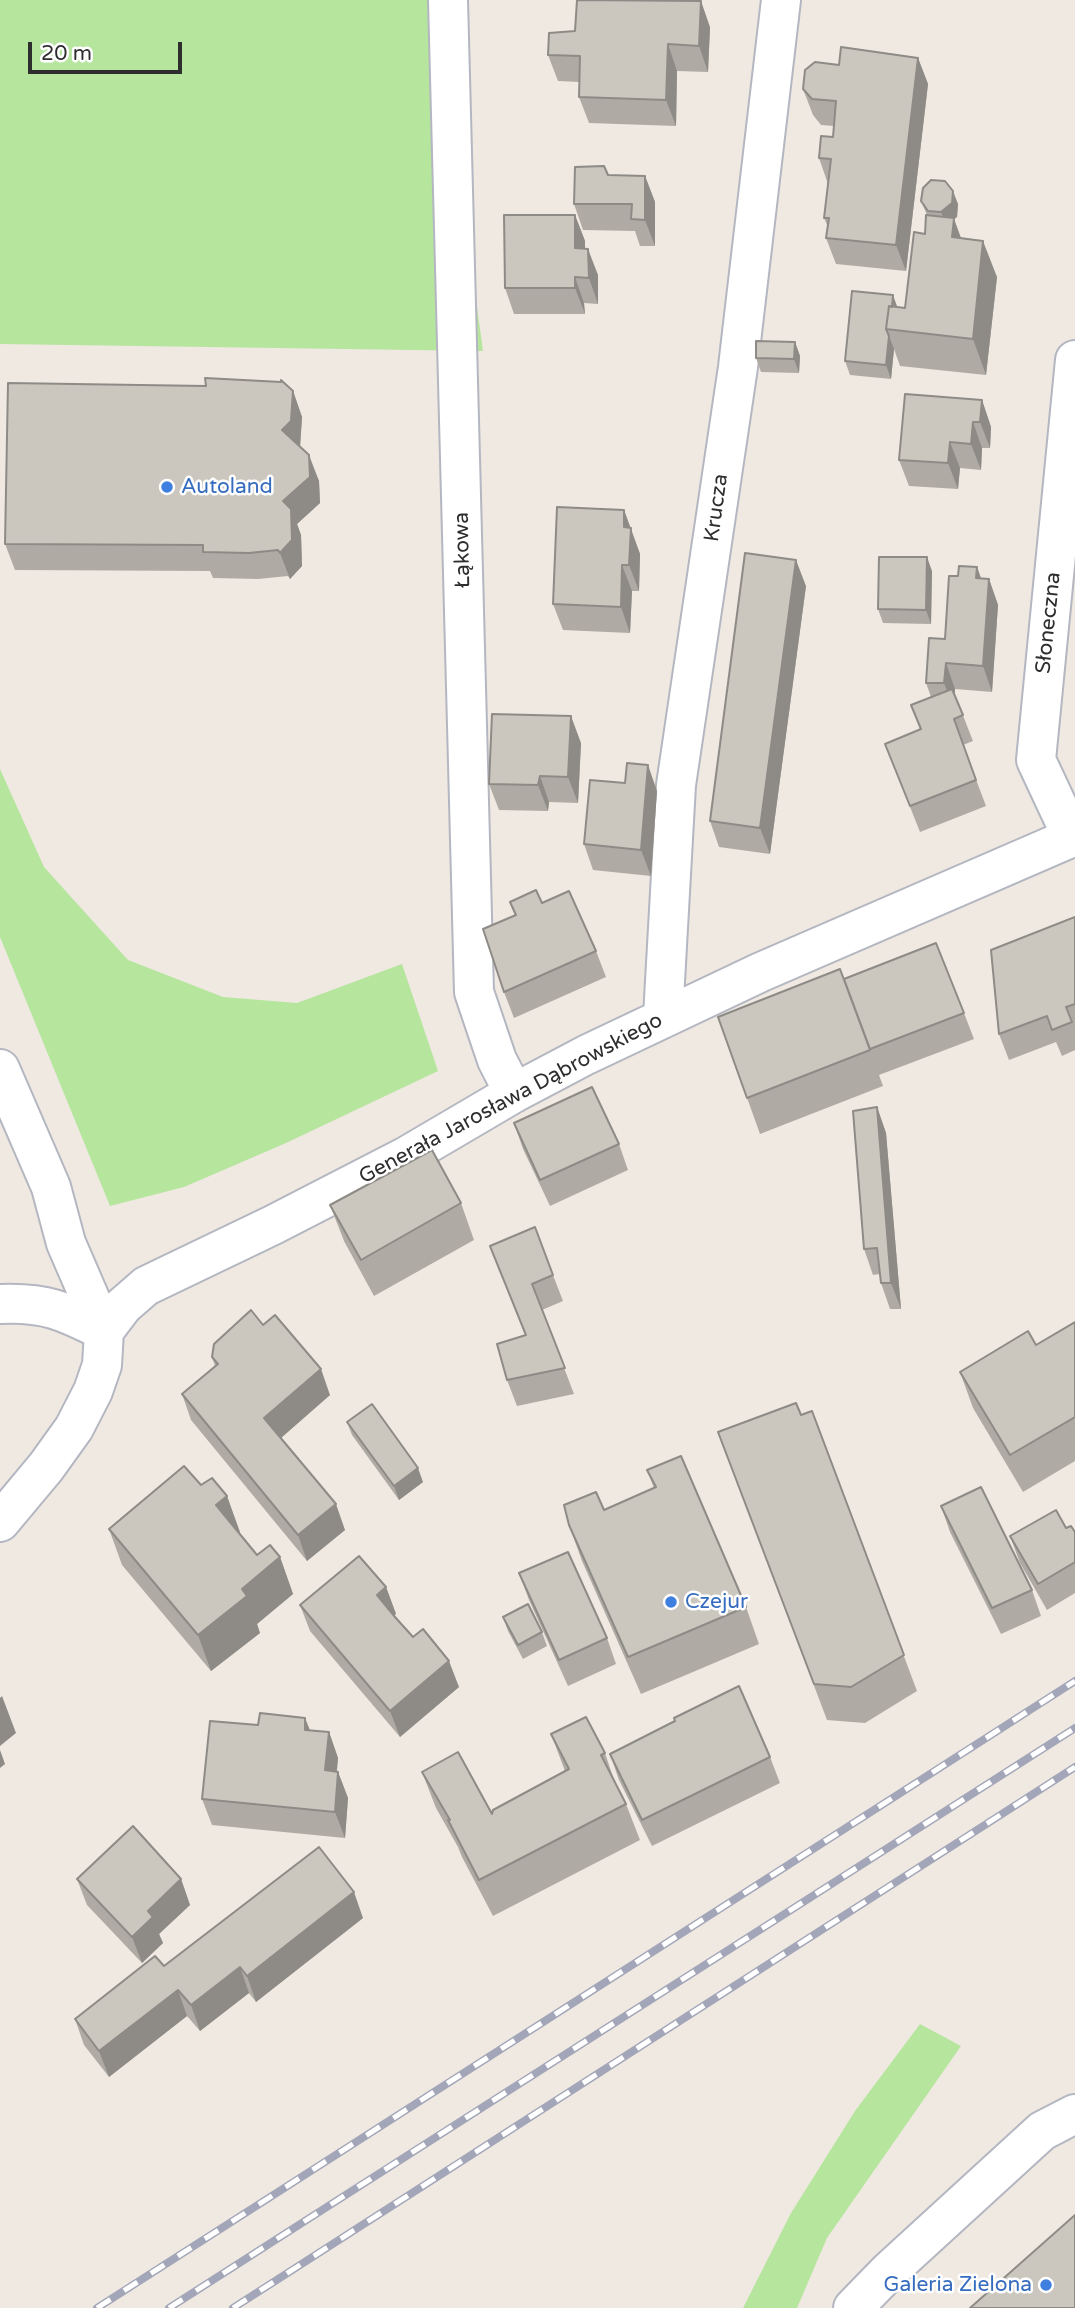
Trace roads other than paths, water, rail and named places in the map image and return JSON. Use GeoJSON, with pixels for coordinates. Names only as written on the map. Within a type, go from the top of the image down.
{"type":"FeatureCollection","features":[{"type":"Feature","properties":{"kind":"street","name":"Łąkowa"},"geometry":{"type":"LineString","coordinates":[[448,0],[474,992],[497,1060],[514,1093]]}},
{"type":"Feature","properties":{"kind":"street","name":"Krucza"},"geometry":{"type":"LineString","coordinates":[[663,1017],[676,785],[738,367],[781,0]]}},
{"type":"Feature","properties":{"kind":"street","name":"Słoneczna"},"geometry":{"type":"LineString","coordinates":[[1073,837],[1036,760],[1075,359]]}},
{"type":"Feature","properties":{"kind":"street","name":"Generała Jarosława Dąbrowskiego"},"geometry":{"type":"LineString","coordinates":[[104,1331],[123,1306],[146,1286],[405,1157],[514,1093],[663,1017],[773,966],[1073,837]]}},
{"type":"Feature","properties":{"kind":"street"},"geometry":{"type":"LineString","coordinates":[[0,1069],[51,1187],[66,1243],[104,1331],[102,1365],[93,1391],[74,1428],[46,1467],[0,1522]]}},
{"type":"Feature","properties":{"kind":"street"},"geometry":{"type":"LineString","coordinates":[[0,1304],[44,1305],[71,1314],[104,1331]]}},
{"type":"Feature","properties":{"kind":"street"},"geometry":{"type":"LineString","coordinates":[[853,2308],[889,2271],[1042,2131],[1075,2114]]}},
{"type":"Feature","properties":{"kind":"railway"},"geometry":{"type":"LineString","coordinates":[[97,2308],[1075,1681]]}},
{"type":"Feature","properties":{"kind":"railway"},"geometry":{"type":"LineString","coordinates":[[169,2308],[1075,1728]]}},
{"type":"Feature","properties":{"kind":"railway"},"geometry":{"type":"LineString","coordinates":[[233,2308],[1075,1767]]}},
{"type":"Feature","properties":{"kind":"place","name":"Autoland"},"geometry":{"type":"Point","coordinates":[167,487]}},
{"type":"Feature","properties":{"kind":"place","name":"Czejur"},"geometry":{"type":"Point","coordinates":[671,1602]}},
{"type":"Feature","properties":{"kind":"place","name":"Galeria Zielona"},"geometry":{"type":"Point","coordinates":[1046,2285]}}]}
